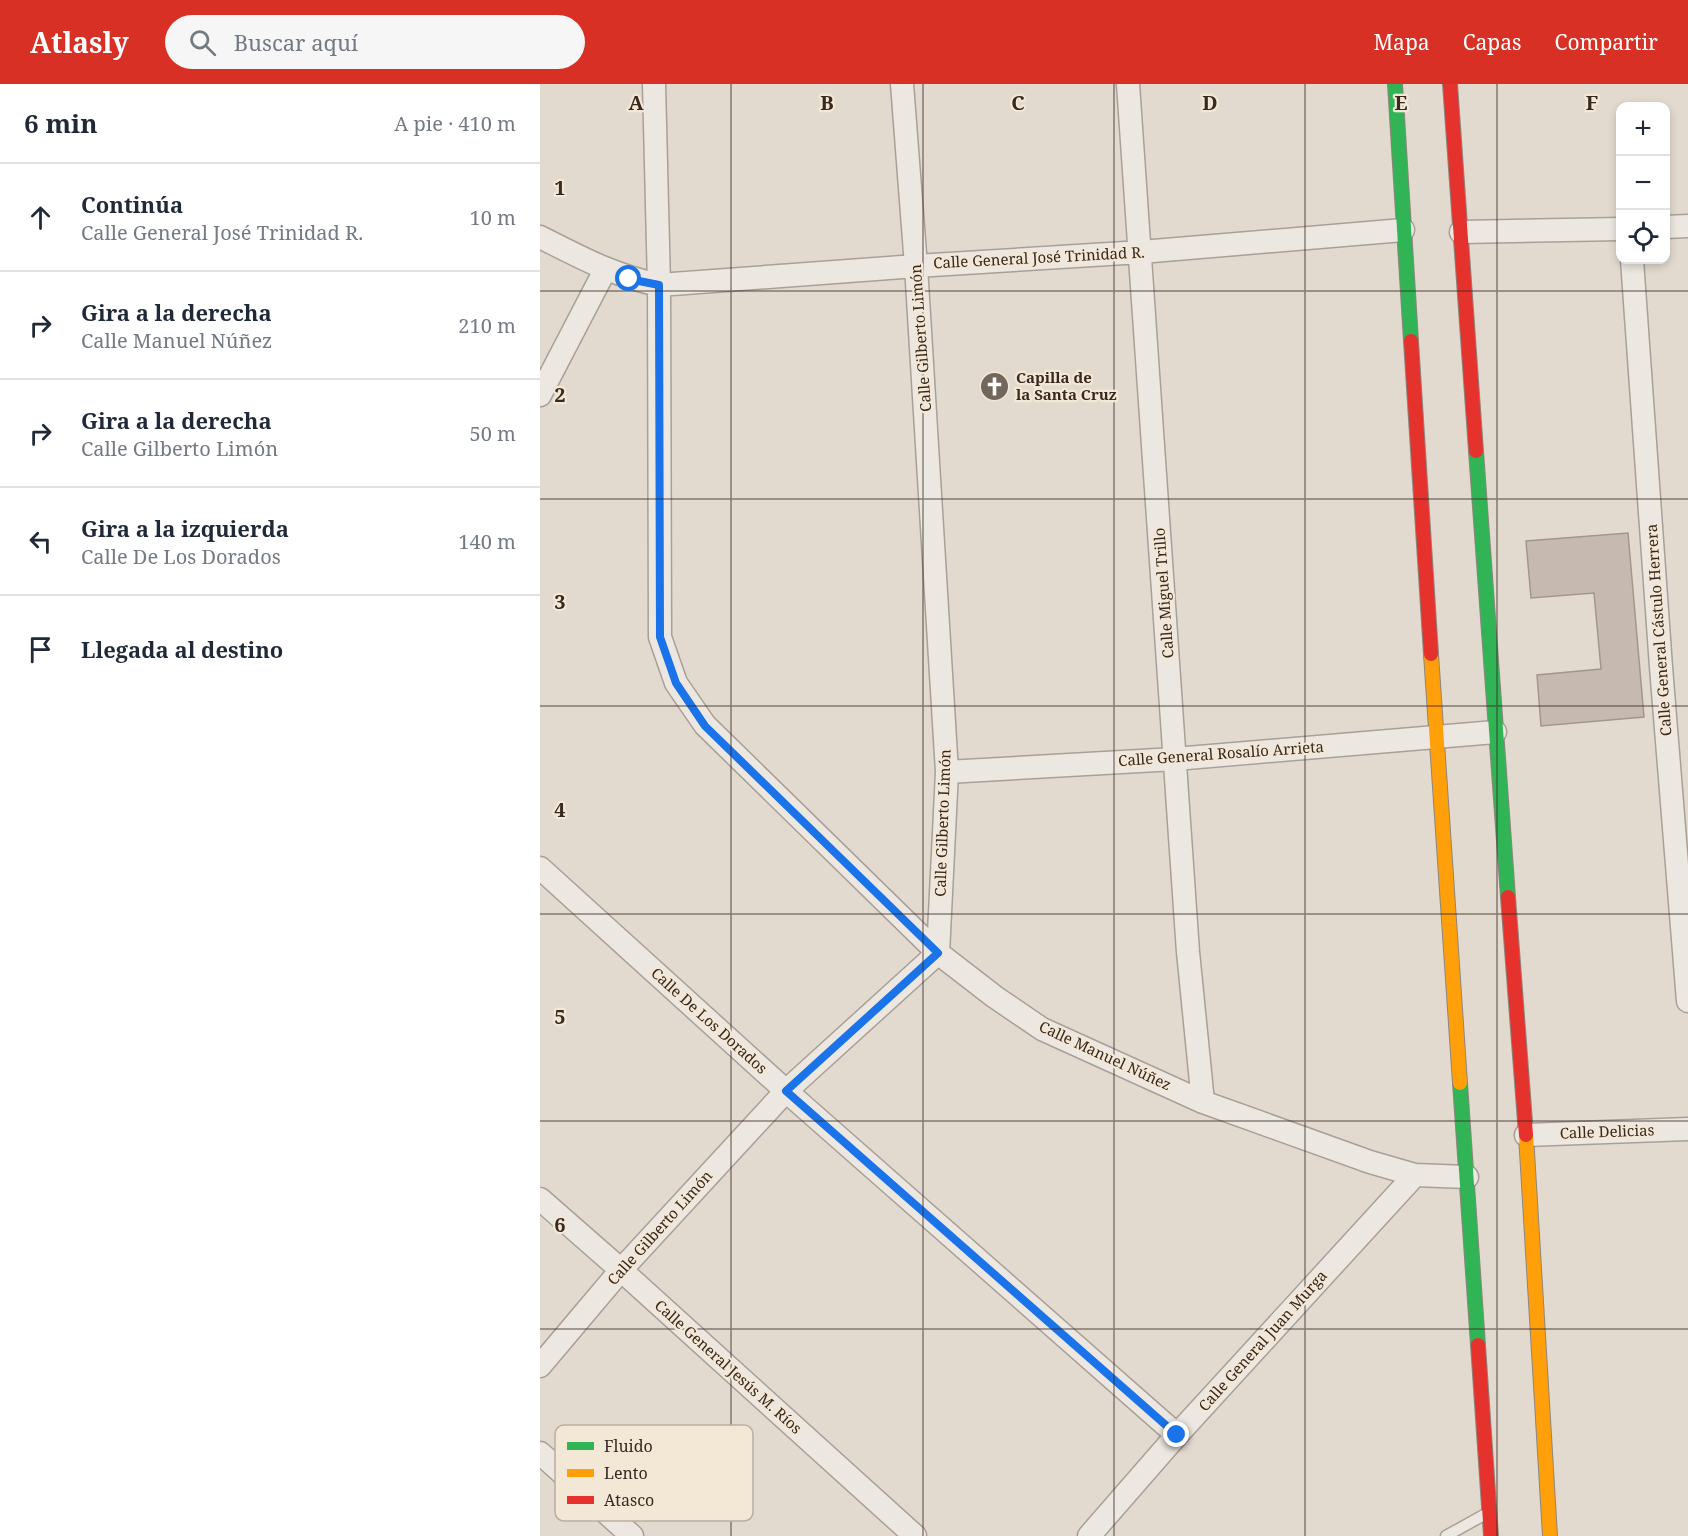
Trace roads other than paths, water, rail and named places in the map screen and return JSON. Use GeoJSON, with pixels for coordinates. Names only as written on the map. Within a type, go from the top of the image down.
{"type":"FeatureCollection","features":[{"type":"Feature","properties":{"kind":"main road"},"geometry":{"type":"LineString","coordinates":[[1395,84],[1436,737],[1491,1536]]}},
{"type":"Feature","properties":{"kind":"main road"},"geometry":{"type":"LineString","coordinates":[[1450,84],[1495,732],[1526,1135],[1550,1536]]}},
{"type":"Feature","properties":{"kind":"street","name":"Calle Manuel Núñez"},"geometry":{"type":"LineString","coordinates":[[654,84],[659,285],[660,637],[676,683],[705,726],[938,953],[995,997],[1042,1029],[1203,1102],[1370,1162],[1415,1175],[1467,1178]]}},
{"type":"Feature","properties":{"kind":"street","name":"Calle Gilberto Limón"},"geometry":{"type":"LineString","coordinates":[[540,1366],[621,1270],[786,1091],[938,953],[947,772],[916,266],[902,84]]}},
{"type":"Feature","properties":{"kind":"street","name":"Calle Miguel Trillo"},"geometry":{"type":"LineString","coordinates":[[1128,84],[1188,952],[1203,1102]]}},
{"type":"Feature","properties":{"kind":"street"},"geometry":{"type":"LineString","coordinates":[[1670,227],[1688,226]]}},
{"type":"Feature","properties":{"kind":"street"},"geometry":{"type":"LineString","coordinates":[[1461,232],[1616,229]]}},
{"type":"Feature","properties":{"kind":"street","name":"Calle General José Trinidad R."},"geometry":{"type":"LineString","coordinates":[[540,237],[605,270],[629,279],[659,285],[1141,252],[1403,230]]}},
{"type":"Feature","properties":{"kind":"street","name":"Calle General Cástulo Herrera"},"geometry":{"type":"LineString","coordinates":[[1632,264],[1688,1001]]}},
{"type":"Feature","properties":{"kind":"street"},"geometry":{"type":"LineString","coordinates":[[540,394],[605,270]]}},
{"type":"Feature","properties":{"kind":"street","name":"Calle General Rosalío Arrieta"},"geometry":{"type":"LineString","coordinates":[[947,772],[1175,759],[1495,732]]}},
{"type":"Feature","properties":{"kind":"street","name":"Calle De Los Dorados"},"geometry":{"type":"LineString","coordinates":[[540,868],[786,1091],[1177,1435]]}},
{"type":"Feature","properties":{"kind":"street","name":"Calle Delicias"},"geometry":{"type":"LineString","coordinates":[[1526,1135],[1688,1130]]}},
{"type":"Feature","properties":{"kind":"street","name":"Calle General Juan Murga"},"geometry":{"type":"LineString","coordinates":[[1089,1536],[1177,1435],[1415,1175]]}},
{"type":"Feature","properties":{"kind":"street","name":"Calle General Jesús M. Ríos"},"geometry":{"type":"LineString","coordinates":[[540,1200],[621,1270],[915,1536]]}},
{"type":"Feature","properties":{"kind":"street"},"geometry":{"type":"LineString","coordinates":[[540,1453],[555,1467]]}},
{"type":"Feature","properties":{"kind":"street"},"geometry":{"type":"LineString","coordinates":[[615,1521],[632,1536]]}},
{"type":"Feature","properties":{"kind":"lane"},"geometry":{"type":"LineString","coordinates":[[1446,1536],[1490,1512]]}},
{"type":"Feature","properties":{"kind":"place","name":"Capilla de la Santa Cruz"},"geometry":{"type":"Point","coordinates":[995,387]}}]}
